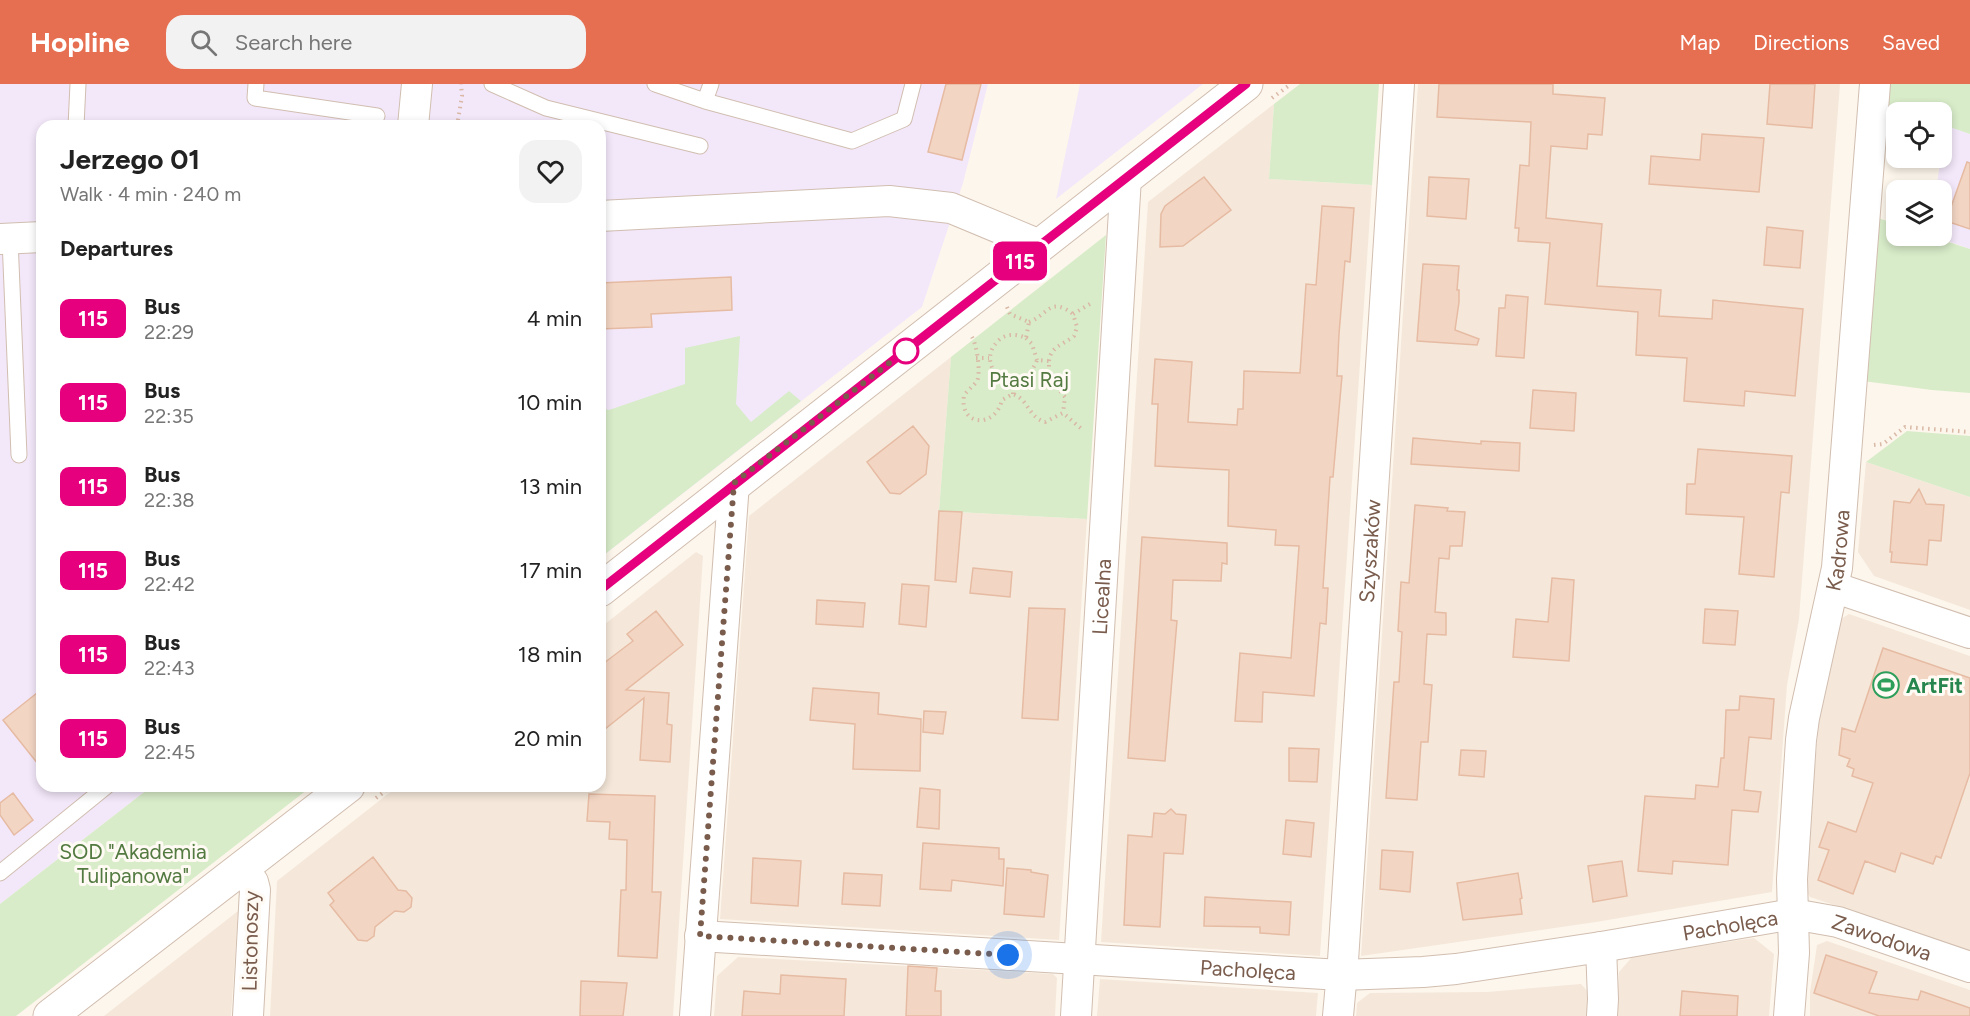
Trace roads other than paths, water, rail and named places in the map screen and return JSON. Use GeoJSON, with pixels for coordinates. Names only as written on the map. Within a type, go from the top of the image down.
{"type":"FeatureCollection","features":[{"type":"Feature","properties":{"kind":"street"},"geometry":{"type":"LineString","coordinates":[[414,120],[417,84]]}},
{"type":"Feature","properties":{"kind":"street"},"geometry":{"type":"LineString","coordinates":[[606,585],[1246,84]]}},
{"type":"Feature","properties":{"kind":"street","name":"Szyszaków"},"geometry":{"type":"LineString","coordinates":[[1338,1016],[1399,84]]}},
{"type":"Feature","properties":{"kind":"street","name":"Kadrowa"},"geometry":{"type":"LineString","coordinates":[[1790,1016],[1794,953],[1792,879],[1803,729],[1837,568],[1875,84]]}},
{"type":"Feature","properties":{"kind":"street","name":"Licealna"},"geometry":{"type":"LineString","coordinates":[[1076,1016],[1126,177]]}},
{"type":"Feature","properties":{"kind":"street"},"geometry":{"type":"LineString","coordinates":[[606,216],[889,201],[951,208],[1040,245]]}},
{"type":"Feature","properties":{"kind":"street"},"geometry":{"type":"LineString","coordinates":[[5,239],[36,237]]}},
{"type":"Feature","properties":{"kind":"street"},"geometry":{"type":"LineString","coordinates":[[695,1016],[734,483]]}},
{"type":"Feature","properties":{"kind":"street"},"geometry":{"type":"LineString","coordinates":[[1833,587],[1970,633]]}},
{"type":"Feature","properties":{"kind":"street"},"geometry":{"type":"LineString","coordinates":[[50,1016],[340,792]]}},
{"type":"Feature","properties":{"kind":"street","name":"Listonoszy"},"geometry":{"type":"LineString","coordinates":[[243,868],[253,882],[255,890],[248,1016]]}},
{"type":"Feature","properties":{"kind":"street","name":"Pacholęca"},"geometry":{"type":"LineString","coordinates":[[700,936],[1341,975],[1456,969],[1793,914]]}},
{"type":"Feature","properties":{"kind":"street","name":"Zawodowa"},"geometry":{"type":"LineString","coordinates":[[1793,914],[1838,922],[1970,967]]}},
{"type":"Feature","properties":{"kind":"street"},"geometry":{"type":"LineString","coordinates":[[1601,947],[1602,1016]]}},
{"type":"Feature","properties":{"kind":"lane"},"geometry":{"type":"LineString","coordinates":[[76,120],[78,84]]}},
{"type":"Feature","properties":{"kind":"lane"},"geometry":{"type":"LineString","coordinates":[[256,84],[255,98],[377,116]]}},
{"type":"Feature","properties":{"kind":"lane"},"geometry":{"type":"LineString","coordinates":[[492,84],[546,108],[595,120]]}},
{"type":"Feature","properties":{"kind":"lane"},"geometry":{"type":"LineString","coordinates":[[655,84],[705,101],[852,141],[904,119],[913,84]]}},
{"type":"Feature","properties":{"kind":"lane"},"geometry":{"type":"LineString","coordinates":[[705,101],[711,84]]}},
{"type":"Feature","properties":{"kind":"lane"},"geometry":{"type":"LineString","coordinates":[[606,123],[700,146]]}},
{"type":"Feature","properties":{"kind":"lane"},"geometry":{"type":"LineString","coordinates":[[5,239],[19,455]]}},
{"type":"Feature","properties":{"kind":"lane"},"geometry":{"type":"LineString","coordinates":[[0,873],[100,792]]}},
{"type":"Feature","properties":{"kind":"place","name":"ArtFit"},"geometry":{"type":"Point","coordinates":[1886,685]}},
{"type":"Feature","properties":{"kind":"park label","name":"Ptasi Raj"},"geometry":{"type":"Point","coordinates":[1029,379]}},
{"type":"Feature","properties":{"kind":"park label","name":"SOD \"Akademia Tulipanowa\""},"geometry":{"type":"Point","coordinates":[133,863]}}]}
